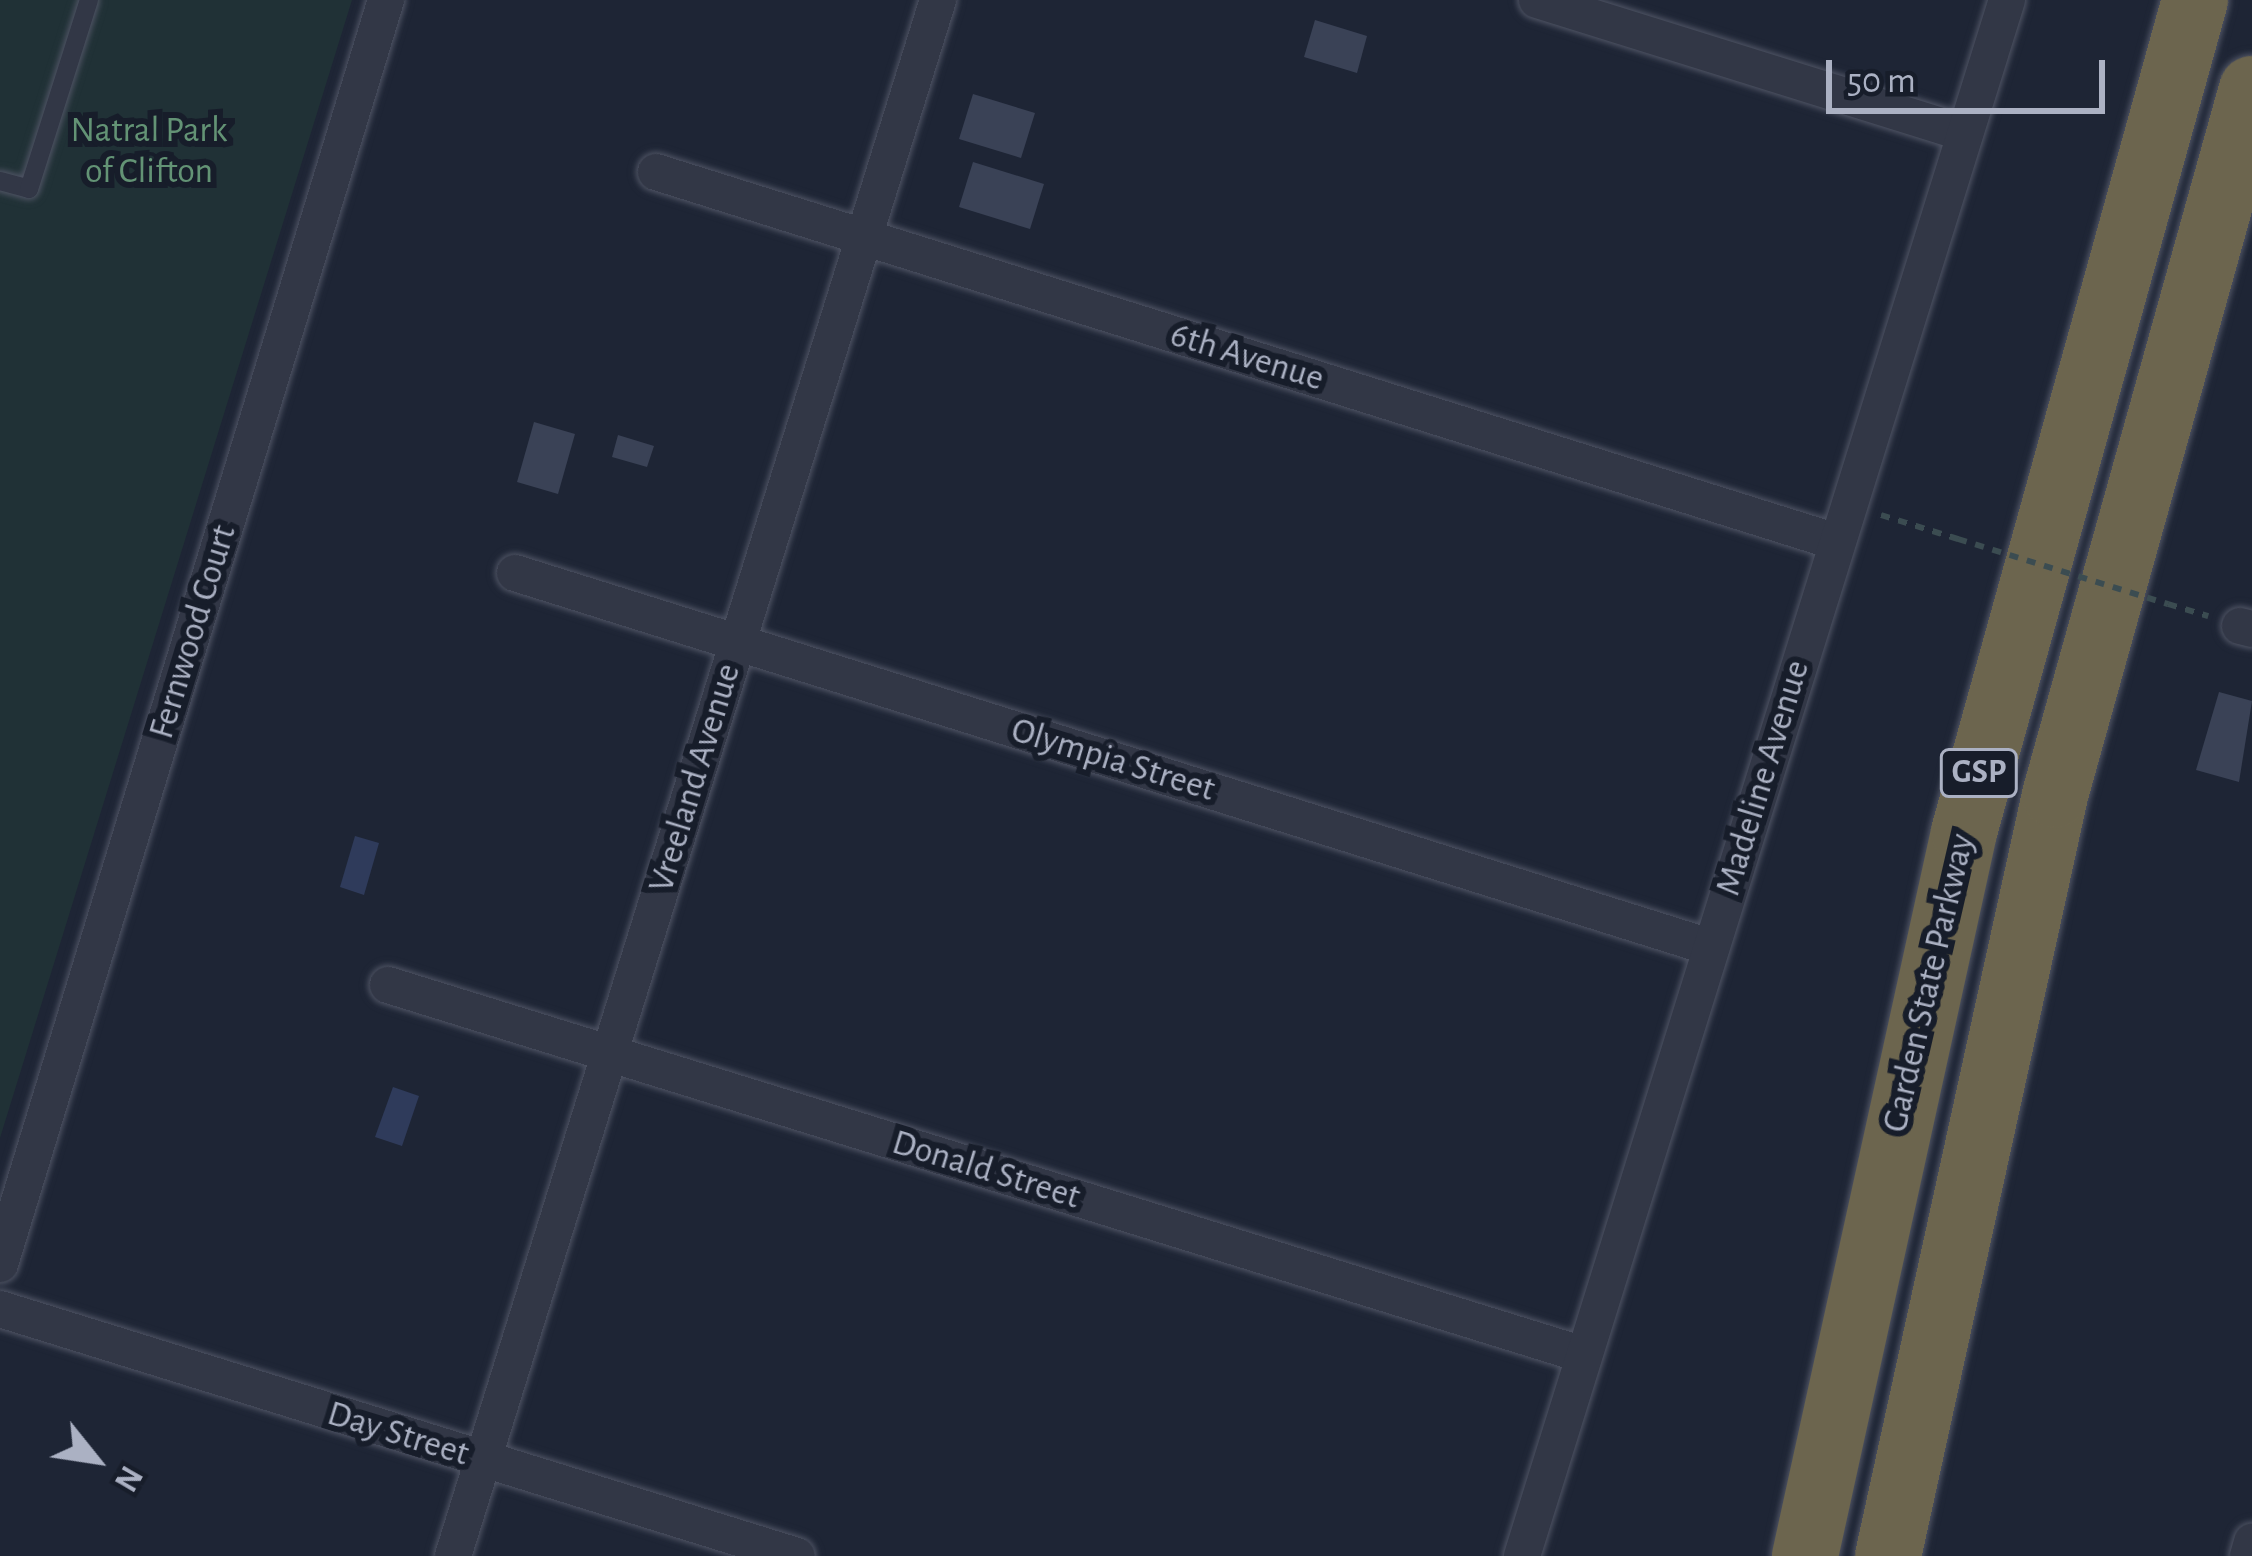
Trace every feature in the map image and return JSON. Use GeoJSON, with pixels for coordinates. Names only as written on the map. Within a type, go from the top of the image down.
{"type":"FeatureCollection","features":[{"type":"Feature","properties":{"kind":"highway","name":"Garden State Parkway"},"geometry":{"type":"LineString","coordinates":[[1805,1556],[1964,832],[2195,0]]}},
{"type":"Feature","properties":{"kind":"highway","name":"GSP"},"geometry":{"type":"LineString","coordinates":[[1888,1556],[2055,795],[2252,89]]}},
{"type":"Feature","properties":{"kind":"street","name":"Fernwood Court"},"geometry":{"type":"LineString","coordinates":[[0,1264],[386,0]]}},
{"type":"Feature","properties":{"kind":"street","name":"Vreeland Avenue"},"geometry":{"type":"LineString","coordinates":[[453,1556],[938,0]]}},
{"type":"Feature","properties":{"kind":"street"},"geometry":{"type":"LineString","coordinates":[[1537,0],[1965,133]]}},
{"type":"Feature","properties":{"kind":"street","name":"Madeline Avenue"},"geometry":{"type":"LineString","coordinates":[[1522,1556],[2007,0]]}},
{"type":"Feature","properties":{"kind":"street","name":"6th Avenue"},"geometry":{"type":"LineString","coordinates":[[656,172],[1837,542]]}},
{"type":"Feature","properties":{"kind":"street","name":"Olympia Street"},"geometry":{"type":"LineString","coordinates":[[515,573],[1710,947]]}},
{"type":"Feature","properties":{"kind":"street","name":"Donald Street"},"geometry":{"type":"LineString","coordinates":[[388,985],[1584,1355]]}},
{"type":"Feature","properties":{"kind":"street","name":"Day Street"},"geometry":{"type":"LineString","coordinates":[[0,1309],[797,1556]]}},
{"type":"Feature","properties":{"kind":"street"},"geometry":{"type":"LineString","coordinates":[[2248,1556],[2252,1542]]}},
{"type":"Feature","properties":{"kind":"lane"},"geometry":{"type":"LineString","coordinates":[[0,181],[29,190],[88,0]]}},
{"type":"Feature","properties":{"kind":"path"},"geometry":{"type":"LineString","coordinates":[[1849,505],[2168,604]]}},
{"type":"Feature","properties":{"kind":"green space","name":"Natral Park of Clifton"},"geometry":{"type":"Polygon","coordinates":[[[0,0],[352,0],[0,1138],[0,0]]]}},
{"type":"Feature","properties":{"kind":"water"},"geometry":{"type":"Polygon","coordinates":[[[355,836],[379,843],[364,895],[340,887],[355,836]]]}},
{"type":"Feature","properties":{"kind":"water"},"geometry":{"type":"Polygon","coordinates":[[[393,1087],[419,1096],[402,1146],[375,1137],[393,1087]]]}},
{"type":"Feature","properties":{"kind":"building"},"geometry":{"type":"Polygon","coordinates":[[[1315,20],[1367,36],[1357,73],[1304,57],[1315,20]]]}},
{"type":"Feature","properties":{"kind":"building"},"geometry":{"type":"Polygon","coordinates":[[[973,94],[1035,113],[1021,158],[959,139],[973,94]]]}},
{"type":"Feature","properties":{"kind":"building"},"geometry":{"type":"Polygon","coordinates":[[[973,162],[1044,184],[1030,229],[959,207],[973,162]]]}},
{"type":"Feature","properties":{"kind":"building"},"geometry":{"type":"Polygon","coordinates":[[[534,422],[575,434],[558,494],[517,482],[534,422]]]}},
{"type":"Feature","properties":{"kind":"building"},"geometry":{"type":"Polygon","coordinates":[[[618,435],[654,446],[647,467],[612,457],[618,435]]]}},
{"type":"Feature","properties":{"kind":"building"},"geometry":{"type":"Polygon","coordinates":[[[2219,692],[2252,701],[2239,782],[2196,770],[2219,692]]]}}]}
